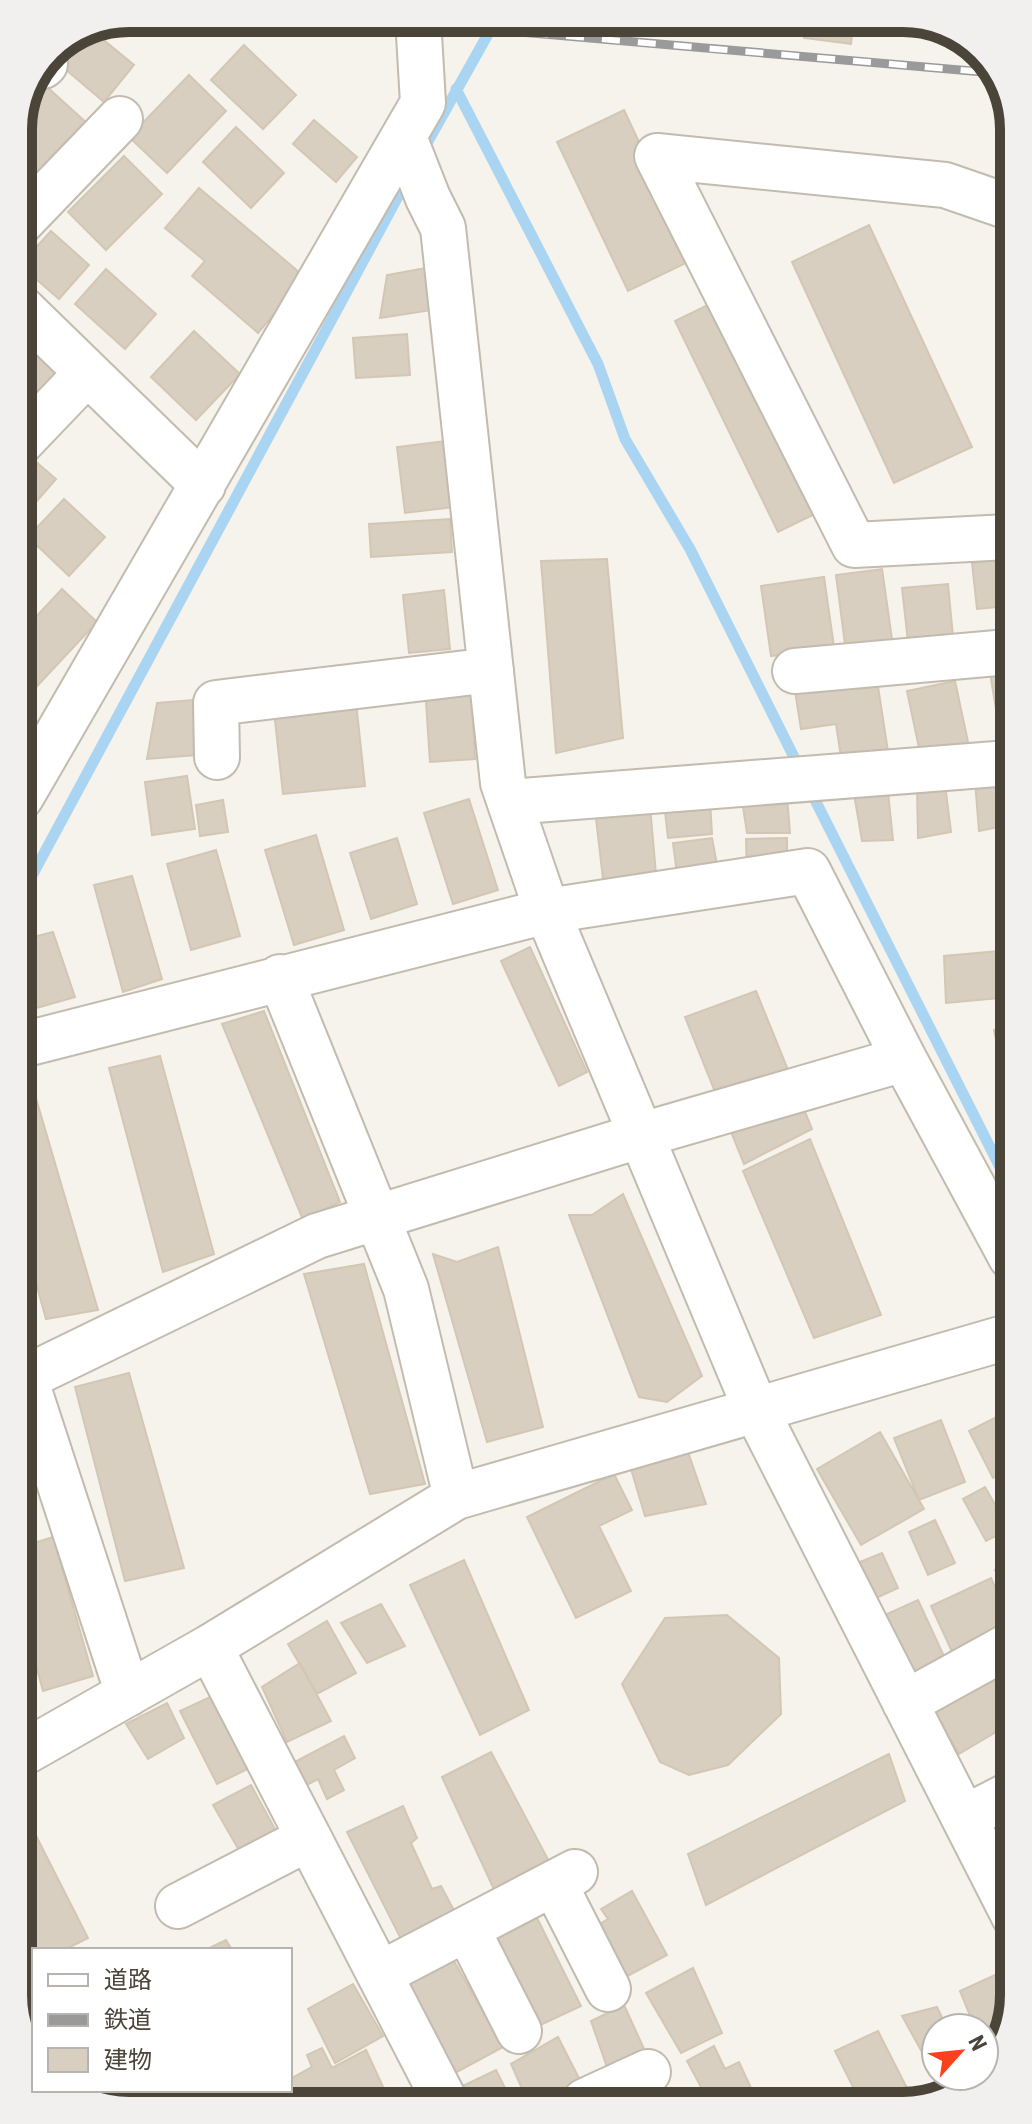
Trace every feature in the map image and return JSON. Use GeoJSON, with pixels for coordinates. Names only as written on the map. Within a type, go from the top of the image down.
{"type":"FeatureCollection","features":[{"type":"Feature","properties":{"kind":"street"},"geometry":{"type":"LineString","coordinates":[[32,778],[423,103],[419,32]]}},
{"type":"Feature","properties":{"kind":"street"},"geometry":{"type":"LineString","coordinates":[[32,210],[120,119]]}},
{"type":"Feature","properties":{"kind":"street"},"geometry":{"type":"LineString","coordinates":[[404,137],[443,228],[503,783],[547,911],[757,1412],[1000,1889]]}},
{"type":"Feature","properties":{"kind":"street"},"geometry":{"type":"LineString","coordinates":[[1000,204],[945,185],[657,156],[854,545],[1000,537]]}},
{"type":"Feature","properties":{"kind":"street"},"geometry":{"type":"LineString","coordinates":[[32,319],[203,485]]}},
{"type":"Feature","properties":{"kind":"street"},"geometry":{"type":"LineString","coordinates":[[32,430],[87,373]]}},
{"type":"Feature","properties":{"kind":"street"},"geometry":{"type":"LineString","coordinates":[[795,671],[1000,653]]}},
{"type":"Feature","properties":{"kind":"street"},"geometry":{"type":"LineString","coordinates":[[217,757],[216,703],[491,670]]}},
{"type":"Feature","properties":{"kind":"street"},"geometry":{"type":"LineString","coordinates":[[510,802],[1000,764]]}},
{"type":"Feature","properties":{"kind":"street"},"geometry":{"type":"LineString","coordinates":[[32,1042],[547,911],[808,871],[904,1059],[1000,1237]]}},
{"type":"Feature","properties":{"kind":"street"},"geometry":{"type":"LineString","coordinates":[[280,977],[406,1289],[456,1497]]}},
{"type":"Feature","properties":{"kind":"street"},"geometry":{"type":"LineString","coordinates":[[32,1372],[317,1236],[642,1135],[904,1059]]}},
{"type":"Feature","properties":{"kind":"street"},"geometry":{"type":"LineString","coordinates":[[32,1748],[210,1647],[456,1497],[1000,1339]]}},
{"type":"Feature","properties":{"kind":"street"},"geometry":{"type":"LineString","coordinates":[[32,1400],[128,1694]]}},
{"type":"Feature","properties":{"kind":"street"},"geometry":{"type":"LineString","coordinates":[[32,1451],[32,1473]]}},
{"type":"Feature","properties":{"kind":"street"},"geometry":{"type":"LineString","coordinates":[[210,1647],[440,2092]]}},
{"type":"Feature","properties":{"kind":"street"},"geometry":{"type":"LineString","coordinates":[[905,1703],[1000,1651]]}},
{"type":"Feature","properties":{"kind":"street"},"geometry":{"type":"LineString","coordinates":[[964,1818],[1000,1800]]}},
{"type":"Feature","properties":{"kind":"street"},"geometry":{"type":"LineString","coordinates":[[178,1906],[309,1838]]}},
{"type":"Feature","properties":{"kind":"street"},"geometry":{"type":"LineString","coordinates":[[380,1974],[564,1878],[608,1989]]}},
{"type":"Feature","properties":{"kind":"street"},"geometry":{"type":"LineString","coordinates":[[467,1929],[519,2031]]}},
{"type":"Feature","properties":{"kind":"street"},"geometry":{"type":"LineString","coordinates":[[605,2092],[648,2072]]}},
{"type":"Feature","properties":{"kind":"building"},"geometry":{"type":"Polygon","coordinates":[[[805,32],[852,32],[851,44],[804,38],[805,32]]]}},
{"type":"Feature","properties":{"kind":"building"},"geometry":{"type":"Polygon","coordinates":[[[100,37],[134,65],[104,102],[58,63],[80,45],[100,37]]]}},
{"type":"Feature","properties":{"kind":"building"},"geometry":{"type":"Polygon","coordinates":[[[244,45],[296,95],[263,129],[211,80],[244,45]]]}},
{"type":"Feature","properties":{"kind":"building"},"geometry":{"type":"Polygon","coordinates":[[[189,75],[226,111],[167,173],[129,137],[189,75]]]}},
{"type":"Feature","properties":{"kind":"building"},"geometry":{"type":"Polygon","coordinates":[[[46,86],[88,124],[32,186],[32,122],[39,94],[46,86]]]}},
{"type":"Feature","properties":{"kind":"building"},"geometry":{"type":"Polygon","coordinates":[[[624,110],[694,259],[628,291],[557,142],[624,110]]]}},
{"type":"Feature","properties":{"kind":"building"},"geometry":{"type":"Polygon","coordinates":[[[314,120],[357,157],[336,182],[293,144],[314,120]]]}},
{"type":"Feature","properties":{"kind":"building"},"geometry":{"type":"Polygon","coordinates":[[[236,127],[284,173],[251,208],[203,162],[236,127]]]}},
{"type":"Feature","properties":{"kind":"building"},"geometry":{"type":"Polygon","coordinates":[[[124,156],[162,194],[106,250],[68,212],[124,156]]]}},
{"type":"Feature","properties":{"kind":"building"},"geometry":{"type":"Polygon","coordinates":[[[199,188],[305,277],[258,333],[192,276],[205,261],[165,228],[199,188]]]}},
{"type":"Feature","properties":{"kind":"building"},"geometry":{"type":"Polygon","coordinates":[[[869,225],[972,447],[894,483],[792,262],[869,225]]]}},
{"type":"Feature","properties":{"kind":"building"},"geometry":{"type":"Polygon","coordinates":[[[51,231],[89,265],[59,299],[32,275],[32,252],[51,231]]]}},
{"type":"Feature","properties":{"kind":"building"},"geometry":{"type":"Polygon","coordinates":[[[426,268],[432,310],[380,318],[387,275],[426,268]]]}},
{"type":"Feature","properties":{"kind":"building"},"geometry":{"type":"Polygon","coordinates":[[[106,269],[156,314],[125,349],[75,304],[106,269]]]}},
{"type":"Feature","properties":{"kind":"building"},"geometry":{"type":"Polygon","coordinates":[[[720,299],[823,510],[778,532],[675,321],[720,299]]]}},
{"type":"Feature","properties":{"kind":"building"},"geometry":{"type":"Polygon","coordinates":[[[194,331],[240,374],[196,420],[151,377],[194,331]]]}},
{"type":"Feature","properties":{"kind":"building"},"geometry":{"type":"Polygon","coordinates":[[[407,334],[410,375],[356,378],[353,338],[407,334]]]}},
{"type":"Feature","properties":{"kind":"building"},"geometry":{"type":"Polygon","coordinates":[[[32,338],[68,370],[34,408],[32,406],[32,338]]]}},
{"type":"Feature","properties":{"kind":"building"},"geometry":{"type":"Polygon","coordinates":[[[445,441],[454,507],[405,513],[397,447],[445,441]]]}},
{"type":"Feature","properties":{"kind":"building"},"geometry":{"type":"Polygon","coordinates":[[[32,458],[56,479],[36,502],[32,498],[32,458]]]}},
{"type":"Feature","properties":{"kind":"building"},"geometry":{"type":"Polygon","coordinates":[[[64,499],[105,537],[69,576],[32,541],[32,533],[64,499]]]}},
{"type":"Feature","properties":{"kind":"building"},"geometry":{"type":"Polygon","coordinates":[[[450,519],[452,552],[371,557],[369,524],[450,519]]]}},
{"type":"Feature","properties":{"kind":"building"},"geometry":{"type":"Polygon","coordinates":[[[607,559],[623,738],[556,753],[541,561],[607,559]]]}},
{"type":"Feature","properties":{"kind":"building"},"geometry":{"type":"Polygon","coordinates":[[[1000,560],[1000,607],[977,609],[972,563],[1000,560]]]}},
{"type":"Feature","properties":{"kind":"building"},"geometry":{"type":"Polygon","coordinates":[[[882,569],[893,646],[846,652],[836,575],[882,569]]]}},
{"type":"Feature","properties":{"kind":"building"},"geometry":{"type":"Polygon","coordinates":[[[824,577],[834,647],[771,656],[761,586],[824,577]]]}},
{"type":"Feature","properties":{"kind":"building"},"geometry":{"type":"Polygon","coordinates":[[[948,584],[954,647],[909,651],[902,588],[948,584]]]}},
{"type":"Feature","properties":{"kind":"building"},"geometry":{"type":"Polygon","coordinates":[[[62,589],[97,622],[32,692],[32,621],[62,589]]]}},
{"type":"Feature","properties":{"kind":"building"},"geometry":{"type":"Polygon","coordinates":[[[444,590],[450,649],[409,653],[403,595],[444,590]]]}},
{"type":"Feature","properties":{"kind":"building"},"geometry":{"type":"Polygon","coordinates":[[[1000,671],[1000,733],[990,673],[1000,671]]]}},
{"type":"Feature","properties":{"kind":"building"},"geometry":{"type":"Polygon","coordinates":[[[877,680],[889,758],[842,764],[836,724],[801,729],[795,691],[877,680]]]}},
{"type":"Feature","properties":{"kind":"building"},"geometry":{"type":"Polygon","coordinates":[[[955,681],[971,756],[923,767],[907,691],[955,681]]]}},
{"type":"Feature","properties":{"kind":"building"},"geometry":{"type":"Polygon","coordinates":[[[471,684],[475,759],[430,762],[425,687],[471,684]]]}},
{"type":"Feature","properties":{"kind":"building"},"geometry":{"type":"Polygon","coordinates":[[[193,700],[197,755],[147,759],[157,703],[193,700]]]}},
{"type":"Feature","properties":{"kind":"building"},"geometry":{"type":"Polygon","coordinates":[[[356,702],[365,786],[283,794],[274,711],[356,702]]]}},
{"type":"Feature","properties":{"kind":"building"},"geometry":{"type":"Polygon","coordinates":[[[187,776],[195,829],[152,835],[145,782],[187,776]]]}},
{"type":"Feature","properties":{"kind":"building"},"geometry":{"type":"Polygon","coordinates":[[[1000,776],[1000,827],[979,831],[975,781],[1000,776]]]}},
{"type":"Feature","properties":{"kind":"building"},"geometry":{"type":"Polygon","coordinates":[[[887,782],[893,840],[862,841],[853,788],[887,782]]]}},
{"type":"Feature","properties":{"kind":"building"},"geometry":{"type":"Polygon","coordinates":[[[945,784],[951,832],[918,838],[917,788],[945,784]]]}},
{"type":"Feature","properties":{"kind":"building"},"geometry":{"type":"Polygon","coordinates":[[[741,794],[787,796],[790,833],[747,833],[741,794]]]}},
{"type":"Feature","properties":{"kind":"building"},"geometry":{"type":"Polygon","coordinates":[[[469,799],[498,890],[453,904],[424,813],[469,799]]]}},
{"type":"Feature","properties":{"kind":"building"},"geometry":{"type":"Polygon","coordinates":[[[223,800],[228,832],[200,836],[196,805],[223,800]]]}},
{"type":"Feature","properties":{"kind":"building"},"geometry":{"type":"Polygon","coordinates":[[[710,800],[712,834],[668,838],[664,803],[710,800]]]}},
{"type":"Feature","properties":{"kind":"building"},"geometry":{"type":"Polygon","coordinates":[[[650,806],[656,874],[603,879],[595,810],[650,806]]]}},
{"type":"Feature","properties":{"kind":"building"},"geometry":{"type":"Polygon","coordinates":[[[316,835],[344,930],[294,945],[265,850],[316,835]]]}},
{"type":"Feature","properties":{"kind":"building"},"geometry":{"type":"Polygon","coordinates":[[[397,838],[417,904],[371,919],[350,853],[397,838]]]}},
{"type":"Feature","properties":{"kind":"building"},"geometry":{"type":"Polygon","coordinates":[[[712,838],[718,870],[677,874],[673,843],[712,838]]]}},
{"type":"Feature","properties":{"kind":"building"},"geometry":{"type":"Polygon","coordinates":[[[787,838],[787,870],[747,875],[746,839],[787,838]]]}},
{"type":"Feature","properties":{"kind":"building"},"geometry":{"type":"Polygon","coordinates":[[[216,850],[240,936],[191,950],[167,864],[216,850]]]}},
{"type":"Feature","properties":{"kind":"building"},"geometry":{"type":"Polygon","coordinates":[[[132,876],[162,979],[123,992],[94,885],[132,876]]]}},
{"type":"Feature","properties":{"kind":"building"},"geometry":{"type":"Polygon","coordinates":[[[53,932],[75,997],[33,1009],[32,937],[53,932]]]}},
{"type":"Feature","properties":{"kind":"building"},"geometry":{"type":"Polygon","coordinates":[[[530,947],[587,1072],[559,1086],[501,961],[530,947]]]}},
{"type":"Feature","properties":{"kind":"building"},"geometry":{"type":"Polygon","coordinates":[[[1000,951],[1000,998],[946,1003],[944,956],[1000,951]]]}},
{"type":"Feature","properties":{"kind":"building"},"geometry":{"type":"Polygon","coordinates":[[[756,991],[812,1129],[744,1164],[685,1017],[756,991]]]}},
{"type":"Feature","properties":{"kind":"building"},"geometry":{"type":"Polygon","coordinates":[[[264,1011],[340,1202],[303,1220],[222,1024],[264,1011]]]}},
{"type":"Feature","properties":{"kind":"building"},"geometry":{"type":"Polygon","coordinates":[[[1000,1029],[1000,1059],[994,1030],[1000,1029]]]}},
{"type":"Feature","properties":{"kind":"building"},"geometry":{"type":"Polygon","coordinates":[[[160,1056],[214,1254],[163,1272],[109,1068],[160,1056]]]}},
{"type":"Feature","properties":{"kind":"building"},"geometry":{"type":"Polygon","coordinates":[[[32,1088],[98,1310],[46,1319],[32,1268],[32,1088]]]}},
{"type":"Feature","properties":{"kind":"building"},"geometry":{"type":"Polygon","coordinates":[[[810,1139],[881,1315],[814,1338],[743,1171],[810,1139]]]}},
{"type":"Feature","properties":{"kind":"building"},"geometry":{"type":"Polygon","coordinates":[[[623,1194],[702,1376],[667,1402],[639,1397],[569,1215],[592,1215],[623,1194]]]}},
{"type":"Feature","properties":{"kind":"building"},"geometry":{"type":"Polygon","coordinates":[[[498,1247],[543,1427],[487,1442],[433,1254],[457,1262],[498,1247]]]}},
{"type":"Feature","properties":{"kind":"building"},"geometry":{"type":"Polygon","coordinates":[[[364,1264],[425,1484],[370,1494],[304,1274],[364,1264]]]}},
{"type":"Feature","properties":{"kind":"building"},"geometry":{"type":"Polygon","coordinates":[[[129,1373],[184,1568],[125,1581],[75,1387],[129,1373]]]}},
{"type":"Feature","properties":{"kind":"building"},"geometry":{"type":"Polygon","coordinates":[[[1000,1415],[1000,1475],[993,1478],[969,1431],[1000,1415]]]}},
{"type":"Feature","properties":{"kind":"building"},"geometry":{"type":"Polygon","coordinates":[[[941,1420],[965,1482],[919,1500],[894,1438],[941,1420]]]}},
{"type":"Feature","properties":{"kind":"building"},"geometry":{"type":"Polygon","coordinates":[[[880,1432],[924,1509],[861,1545],[817,1469],[880,1432]]]}},
{"type":"Feature","properties":{"kind":"building"},"geometry":{"type":"Polygon","coordinates":[[[688,1452],[706,1504],[645,1516],[631,1469],[688,1452]]]}},
{"type":"Feature","properties":{"kind":"building"},"geometry":{"type":"Polygon","coordinates":[[[614,1474],[632,1510],[599,1526],[631,1591],[576,1618],[527,1517],[614,1474]]]}},
{"type":"Feature","properties":{"kind":"building"},"geometry":{"type":"Polygon","coordinates":[[[985,1487],[1000,1513],[1000,1534],[986,1541],[963,1499],[985,1487]]]}},
{"type":"Feature","properties":{"kind":"building"},"geometry":{"type":"Polygon","coordinates":[[[935,1520],[955,1563],[928,1575],[909,1532],[935,1520]]]}},
{"type":"Feature","properties":{"kind":"building"},"geometry":{"type":"Polygon","coordinates":[[[53,1537],[93,1676],[43,1691],[32,1651],[32,1544],[53,1537]]]}},
{"type":"Feature","properties":{"kind":"building"},"geometry":{"type":"Polygon","coordinates":[[[882,1553],[898,1588],[872,1600],[855,1564],[882,1553]]]}},
{"type":"Feature","properties":{"kind":"building"},"geometry":{"type":"Polygon","coordinates":[[[464,1560],[529,1710],[480,1735],[410,1585],[464,1560]]]}},
{"type":"Feature","properties":{"kind":"building"},"geometry":{"type":"Polygon","coordinates":[[[991,1578],[1000,1598],[1000,1631],[954,1656],[931,1606],[991,1578]]]}},
{"type":"Feature","properties":{"kind":"building"},"geometry":{"type":"Polygon","coordinates":[[[918,1600],[948,1665],[915,1680],[885,1615],[918,1600]]]}},
{"type":"Feature","properties":{"kind":"building"},"geometry":{"type":"Polygon","coordinates":[[[381,1604],[405,1646],[367,1663],[341,1623],[381,1604]]]}},
{"type":"Feature","properties":{"kind":"building"},"geometry":{"type":"Polygon","coordinates":[[[727,1615],[779,1658],[781,1714],[728,1765],[689,1775],[660,1762],[622,1684],[665,1618],[727,1615]]]}},
{"type":"Feature","properties":{"kind":"building"},"geometry":{"type":"Polygon","coordinates":[[[327,1621],[356,1673],[317,1694],[288,1644],[327,1621]]]}},
{"type":"Feature","properties":{"kind":"building"},"geometry":{"type":"Polygon","coordinates":[[[300,1663],[331,1721],[287,1742],[262,1687],[300,1663]]]}},
{"type":"Feature","properties":{"kind":"building"},"geometry":{"type":"Polygon","coordinates":[[[1000,1675],[1000,1730],[959,1754],[935,1713],[1000,1675]]]}},
{"type":"Feature","properties":{"kind":"building"},"geometry":{"type":"Polygon","coordinates":[[[223,1691],[260,1763],[217,1784],[180,1711],[223,1691]]]}},
{"type":"Feature","properties":{"kind":"building"},"geometry":{"type":"Polygon","coordinates":[[[167,1703],[184,1738],[148,1759],[126,1724],[167,1703]]]}},
{"type":"Feature","properties":{"kind":"building"},"geometry":{"type":"Polygon","coordinates":[[[344,1736],[355,1758],[334,1770],[344,1790],[327,1799],[318,1779],[301,1788],[289,1765],[344,1736]]]}},
{"type":"Feature","properties":{"kind":"building"},"geometry":{"type":"Polygon","coordinates":[[[491,1752],[552,1867],[498,1898],[442,1777],[491,1752]]]}},
{"type":"Feature","properties":{"kind":"building"},"geometry":{"type":"Polygon","coordinates":[[[889,1754],[905,1801],[706,1905],[688,1854],[889,1754]]]}},
{"type":"Feature","properties":{"kind":"building"},"geometry":{"type":"Polygon","coordinates":[[[251,1785],[281,1840],[244,1859],[213,1805],[251,1785]]]}},
{"type":"Feature","properties":{"kind":"building"},"geometry":{"type":"Polygon","coordinates":[[[403,1806],[417,1838],[411,1843],[432,1889],[441,1886],[456,1914],[403,1943],[347,1832],[403,1806]]]}},
{"type":"Feature","properties":{"kind":"building"},"geometry":{"type":"Polygon","coordinates":[[[32,1828],[88,1938],[70,1947],[32,1948],[32,1828]]]}},
{"type":"Feature","properties":{"kind":"building"},"geometry":{"type":"Polygon","coordinates":[[[632,1891],[667,1955],[622,1979],[591,1929],[608,1919],[601,1909],[632,1891]]]}},
{"type":"Feature","properties":{"kind":"building"},"geometry":{"type":"Polygon","coordinates":[[[532,1908],[581,2006],[532,2029],[482,1936],[532,1908]]]}},
{"type":"Feature","properties":{"kind":"building"},"geometry":{"type":"Polygon","coordinates":[[[226,1940],[231,1948],[209,1948],[226,1940]]]}},
{"type":"Feature","properties":{"kind":"building"},"geometry":{"type":"Polygon","coordinates":[[[450,1954],[503,2047],[440,2081],[396,1982],[450,1954]]]}},
{"type":"Feature","properties":{"kind":"building"},"geometry":{"type":"Polygon","coordinates":[[[693,1968],[722,2033],[681,2053],[646,1993],[693,1968]]]}},
{"type":"Feature","properties":{"kind":"building"},"geometry":{"type":"Polygon","coordinates":[[[997,1974],[1000,1981],[998,2012],[969,2012],[960,1991],[997,1974]]]}},
{"type":"Feature","properties":{"kind":"building"},"geometry":{"type":"Polygon","coordinates":[[[353,1984],[383,2036],[335,2063],[308,2009],[353,1984]]]}},
{"type":"Feature","properties":{"kind":"building"},"geometry":{"type":"Polygon","coordinates":[[[624,2005],[645,2051],[608,2070],[591,2021],[624,2005]]]}},
{"type":"Feature","properties":{"kind":"building"},"geometry":{"type":"Polygon","coordinates":[[[937,2007],[939,2012],[920,2012],[920,2048],[902,2016],[937,2007]]]}},
{"type":"Feature","properties":{"kind":"building"},"geometry":{"type":"Polygon","coordinates":[[[878,2031],[909,2091],[856,2092],[835,2051],[878,2031]]]}},
{"type":"Feature","properties":{"kind":"building"},"geometry":{"type":"Polygon","coordinates":[[[558,2037],[581,2082],[562,2092],[524,2092],[511,2064],[558,2037]]]}},
{"type":"Feature","properties":{"kind":"building"},"geometry":{"type":"Polygon","coordinates":[[[714,2046],[725,2069],[739,2062],[752,2090],[704,2092],[687,2061],[714,2046]]]}},
{"type":"Feature","properties":{"kind":"building"},"geometry":{"type":"Polygon","coordinates":[[[322,2048],[332,2068],[366,2050],[385,2092],[292,2092],[292,2078],[312,2067],[307,2055],[322,2048]]]}},
{"type":"Feature","properties":{"kind":"building"},"geometry":{"type":"Polygon","coordinates":[[[496,2070],[507,2092],[450,2092],[496,2070]]]}},
{"type":"Feature","properties":{"kind":"waterway"},"geometry":{"type":"LineString","coordinates":[[422,152],[489,32]]}},
{"type":"Feature","properties":{"kind":"waterway"},"geometry":{"type":"LineString","coordinates":[[456,89],[598,364],[625,439],[690,549],[800,769]]}},
{"type":"Feature","properties":{"kind":"waterway"},"geometry":{"type":"LineString","coordinates":[[32,876],[408,178]]}},
{"type":"Feature","properties":{"kind":"waterway"},"geometry":{"type":"LineString","coordinates":[[809,788],[1000,1167]]}},
{"type":"Feature","properties":{"kind":"railway"},"geometry":{"type":"LineString","coordinates":[[519,32],[981,72]]}}]}
